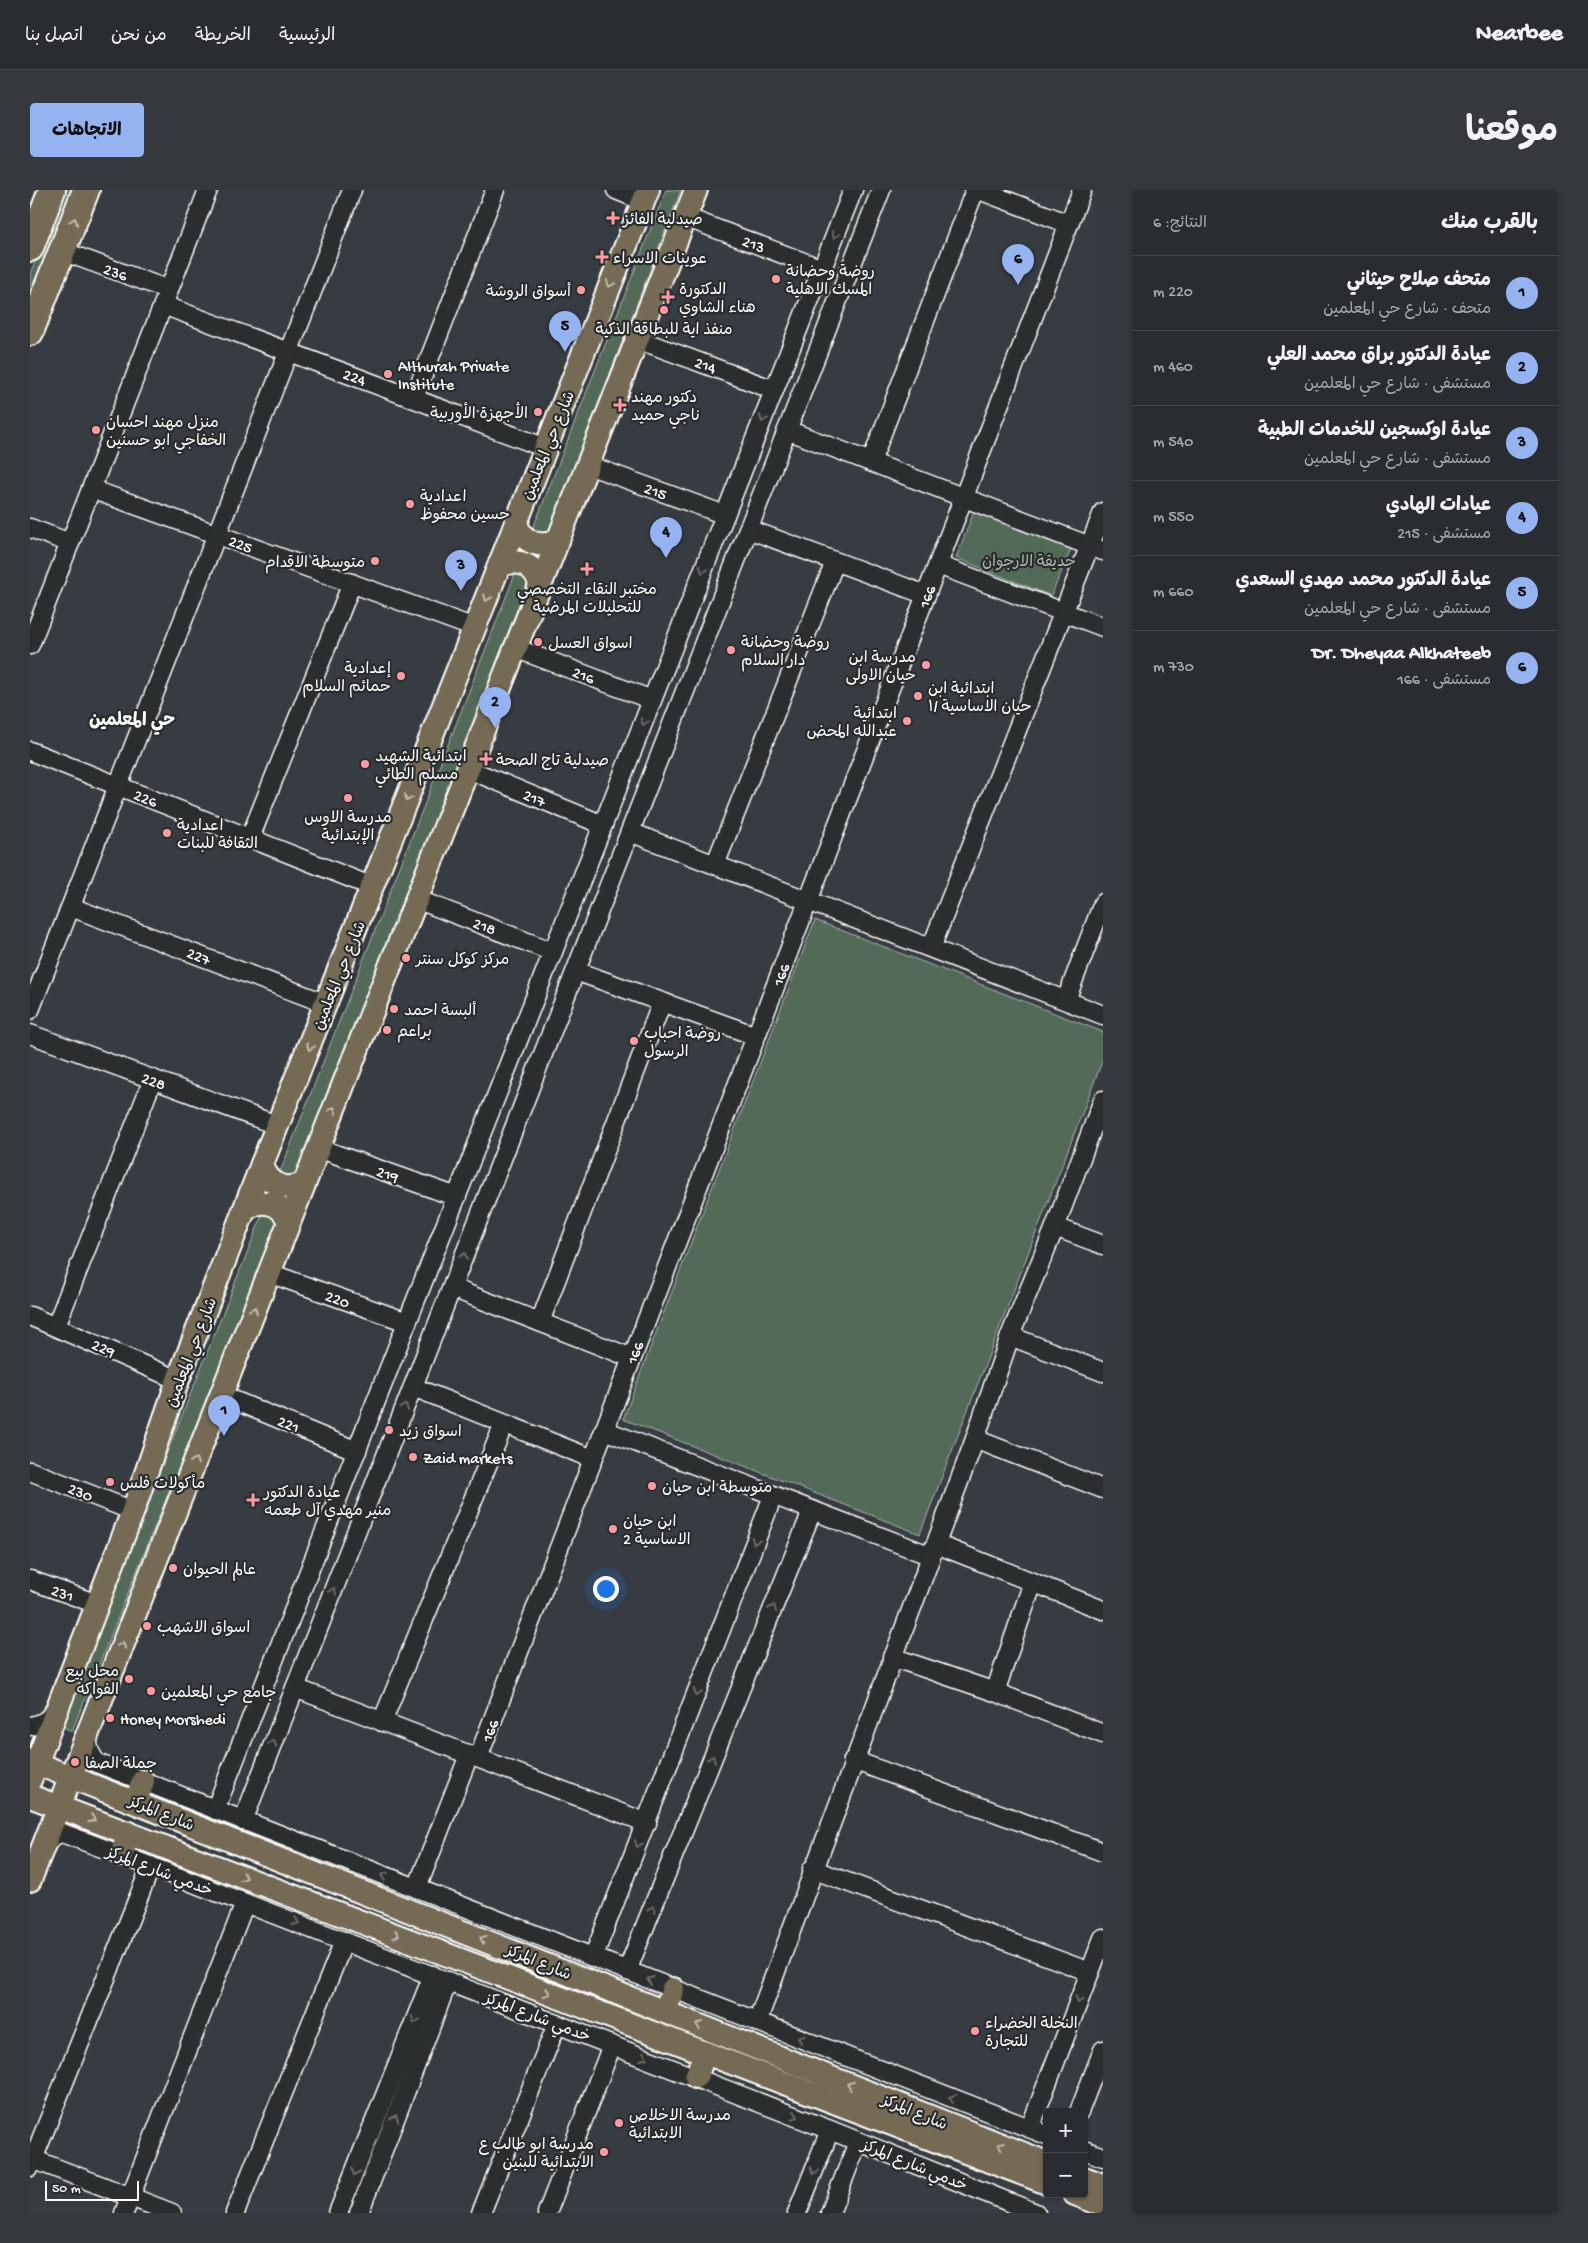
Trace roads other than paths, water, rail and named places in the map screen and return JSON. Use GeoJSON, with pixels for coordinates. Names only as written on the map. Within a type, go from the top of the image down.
{"type":"FeatureCollection","features":[{"type":"Feature","properties":{"kind":"highway"},"geometry":{"type":"LineString","coordinates":[[30,248],[52,190]]}},
{"type":"Feature","properties":{"kind":"highway"},"geometry":{"type":"LineString","coordinates":[[30,332],[36,303],[62,251],[86,190]]}},
{"type":"Feature","properties":{"kind":"main road"},"geometry":{"type":"LineString","coordinates":[[30,1880],[696,190]]}},
{"type":"Feature","properties":{"kind":"main road","name":"شارع حي المعلمين"},"geometry":{"type":"LineString","coordinates":[[32,1768],[58,1707],[133,1512],[178,1380],[262,1164],[279,1126],[645,195]]}},
{"type":"Feature","properties":{"kind":"main road"},"geometry":{"type":"LineString","coordinates":[[516,523],[520,533],[532,543],[543,545],[558,540]]}},
{"type":"Feature","properties":{"kind":"main road"},"geometry":{"type":"LineString","coordinates":[[499,566],[511,562],[528,566],[536,574],[540,585]]}},
{"type":"Feature","properties":{"kind":"main road"},"geometry":{"type":"LineString","coordinates":[[262,1164],[266,1174],[278,1185],[289,1188],[304,1183]]}},
{"type":"Feature","properties":{"kind":"main road"},"geometry":{"type":"LineString","coordinates":[[246,1209],[257,1203],[274,1204],[284,1212],[289,1222]]}},
{"type":"Feature","properties":{"kind":"main road","name":"شارع المركز"},"geometry":{"type":"LineString","coordinates":[[32,1768],[75,1766],[665,2011],[1043,2161]]}},
{"type":"Feature","properties":{"kind":"main road","name":"شارع المركز"},"geometry":{"type":"LineString","coordinates":[[30,1796],[1043,2181]]}},
{"type":"Feature","properties":{"kind":"main road"},"geometry":{"type":"LineString","coordinates":[[122,1855],[129,1833]]}},
{"type":"Feature","properties":{"kind":"main road"},"geometry":{"type":"LineString","coordinates":[[665,2011],[674,1989]]}},
{"type":"Feature","properties":{"kind":"main road"},"geometry":{"type":"LineString","coordinates":[[696,2078],[705,2053]]}},
{"type":"Feature","properties":{"kind":"main road"},"geometry":{"type":"LineString","coordinates":[[1088,2179],[1103,2185]]}},
{"type":"Feature","properties":{"kind":"main road"},"geometry":{"type":"LineString","coordinates":[[1086,2198],[1103,2205]]}},
{"type":"Feature","properties":{"kind":"street"},"geometry":{"type":"LineString","coordinates":[[30,645],[208,190]]}},
{"type":"Feature","properties":{"kind":"street"},"geometry":{"type":"LineString","coordinates":[[30,1010],[352,190]]}},
{"type":"Feature","properties":{"kind":"street"},"geometry":{"type":"LineString","coordinates":[[414,398],[495,190]]}},
{"type":"Feature","properties":{"kind":"street"},"geometry":{"type":"LineString","coordinates":[[616,190],[645,195]]}},
{"type":"Feature","properties":{"kind":"street"},"geometry":{"type":"LineString","coordinates":[[215,1810],[853,190]]}},
{"type":"Feature","properties":{"kind":"street"},"geometry":{"type":"LineString","coordinates":[[243,1820],[881,190]]}},
{"type":"Feature","properties":{"kind":"street"},"geometry":{"type":"LineString","coordinates":[[871,462],[977,190],[1070,224]]}},
{"type":"Feature","properties":{"kind":"street","name":"166"},"geometry":{"type":"LineString","coordinates":[[417,1888],[473,1757],[593,1459],[1082,190]]}},
{"type":"Feature","properties":{"kind":"street","name":"213"},"geometry":{"type":"LineString","coordinates":[[685,217],[822,269]]}},
{"type":"Feature","properties":{"kind":"street","name":"236"},"geometry":{"type":"LineString","coordinates":[[62,251],[166,298]]}},
{"type":"Feature","properties":{"kind":"street","name":"224"},"geometry":{"type":"LineString","coordinates":[[166,298],[289,351],[546,448]]}},
{"type":"Feature","properties":{"kind":"street","name":"214"},"geometry":{"type":"LineString","coordinates":[[637,339],[774,390]]}},
{"type":"Feature","properties":{"kind":"street"},"geometry":{"type":"LineString","coordinates":[[787,430],[1096,548]]}},
{"type":"Feature","properties":{"kind":"street"},"geometry":{"type":"LineString","coordinates":[[750,451],[754,464],[759,467],[772,466],[775,462]]}},
{"type":"Feature","properties":{"kind":"street","name":"215"},"geometry":{"type":"LineString","coordinates":[[588,465],[725,516]]}},
{"type":"Feature","properties":{"kind":"street"},"geometry":{"type":"LineString","coordinates":[[738,484],[747,478],[754,479],[759,482],[762,494]]}},
{"type":"Feature","properties":{"kind":"street","name":"225"},"geometry":{"type":"LineString","coordinates":[[91,489],[475,628]]}},
{"type":"Feature","properties":{"kind":"street"},"geometry":{"type":"LineString","coordinates":[[931,948],[1064,612],[1096,548],[1103,512]]}},
{"type":"Feature","properties":{"kind":"street"},"geometry":{"type":"LineString","coordinates":[[30,528],[70,543]]}},
{"type":"Feature","properties":{"kind":"street"},"geometry":{"type":"LineString","coordinates":[[748,529],[926,595]]}},
{"type":"Feature","properties":{"kind":"street"},"geometry":{"type":"LineString","coordinates":[[715,865],[835,562]]}},
{"type":"Feature","properties":{"kind":"street"},"geometry":{"type":"LineString","coordinates":[[938,565],[1103,627]]}},
{"type":"Feature","properties":{"kind":"street"},"geometry":{"type":"LineString","coordinates":[[250,838],[352,583]]}},
{"type":"Feature","properties":{"kind":"street","name":"216"},"geometry":{"type":"LineString","coordinates":[[516,648],[652,700]]}},
{"type":"Feature","properties":{"kind":"street","name":"226"},"geometry":{"type":"LineString","coordinates":[[30,751],[373,887]]}},
{"type":"Feature","properties":{"kind":"street","name":"217"},"geometry":{"type":"LineString","coordinates":[[468,770],[603,825]]}},
{"type":"Feature","properties":{"kind":"street"},"geometry":{"type":"LineString","coordinates":[[630,832],[1103,1015]]}},
{"type":"Feature","properties":{"kind":"street"},"geometry":{"type":"LineString","coordinates":[[588,863],[588,870],[597,879],[609,877],[614,871]]}},
{"type":"Feature","properties":{"kind":"street"},"geometry":{"type":"LineString","coordinates":[[576,895],[580,891],[593,890],[601,899],[601,906]]}},
{"type":"Feature","properties":{"kind":"street","name":"218"},"geometry":{"type":"LineString","coordinates":[[416,899],[553,952]]}},
{"type":"Feature","properties":{"kind":"street"},"geometry":{"type":"LineString","coordinates":[[1066,1000],[1103,903]]}},
{"type":"Feature","properties":{"kind":"street","name":"227"},"geometry":{"type":"LineString","coordinates":[[71,906],[327,1004]]}},
{"type":"Feature","properties":{"kind":"street"},"geometry":{"type":"LineString","coordinates":[[576,971],[756,1036]]}},
{"type":"Feature","properties":{"kind":"street"},"geometry":{"type":"LineString","coordinates":[[540,1322],[662,1002]]}},
{"type":"Feature","properties":{"kind":"street","name":"228"},"geometry":{"type":"LineString","coordinates":[[30,1034],[279,1126]]}},
{"type":"Feature","properties":{"kind":"street"},"geometry":{"type":"LineString","coordinates":[[56,1326],[153,1079]]}},
{"type":"Feature","properties":{"kind":"street"},"geometry":{"type":"LineString","coordinates":[[757,2022],[812,1869],[975,1439],[1010,1336],[1098,1125],[1103,1100]]}},
{"type":"Feature","properties":{"kind":"street","name":"219"},"geometry":{"type":"LineString","coordinates":[[318,1148],[457,1197]]}},
{"type":"Feature","properties":{"kind":"street"},"geometry":{"type":"LineString","coordinates":[[1055,1226],[1103,1245]]}},
{"type":"Feature","properties":{"kind":"street","name":"220"},"geometry":{"type":"LineString","coordinates":[[269,1273],[407,1322]]}},
{"type":"Feature","properties":{"kind":"street"},"geometry":{"type":"LineString","coordinates":[[452,1288],[632,1358]]}},
{"type":"Feature","properties":{"kind":"street","name":"229"},"geometry":{"type":"LineString","coordinates":[[30,1316],[178,1380]]}},
{"type":"Feature","properties":{"kind":"street"},"geometry":{"type":"LineString","coordinates":[[1010,1336],[1103,1372]]}},
{"type":"Feature","properties":{"kind":"street"},"geometry":{"type":"LineString","coordinates":[[412,1387],[593,1459]]}},
{"type":"Feature","properties":{"kind":"street","name":"221"},"geometry":{"type":"LineString","coordinates":[[221,1395],[357,1451]]}},
{"type":"Feature","properties":{"kind":"street"},"geometry":{"type":"LineString","coordinates":[[382,1722],[504,1424]]}},
{"type":"Feature","properties":{"kind":"street"},"geometry":{"type":"LineString","coordinates":[[604,1430],[812,1511],[1033,1582],[1103,1610]]}},
{"type":"Feature","properties":{"kind":"street"},"geometry":{"type":"LineString","coordinates":[[975,1439],[1103,1489]]}},
{"type":"Feature","properties":{"kind":"street","name":"230"},"geometry":{"type":"LineString","coordinates":[[30,1471],[133,1512]]}},
{"type":"Feature","properties":{"kind":"street"},"geometry":{"type":"LineString","coordinates":[[593,1958],[647,1824],[773,1496]]}},
{"type":"Feature","properties":{"kind":"street"},"geometry":{"type":"LineString","coordinates":[[627,1971],[812,1511]]}},
{"type":"Feature","properties":{"kind":"street"},"geometry":{"type":"LineString","coordinates":[[331,1517],[332,1524],[341,1533],[347,1533],[358,1526]]}},
{"type":"Feature","properties":{"kind":"street"},"geometry":{"type":"LineString","coordinates":[[317,1552],[324,1545],[337,1546],[342,1550],[344,1563]]}},
{"type":"Feature","properties":{"kind":"street","name":"231"},"geometry":{"type":"LineString","coordinates":[[30,1580],[97,1604]]}},
{"type":"Feature","properties":{"kind":"street"},"geometry":{"type":"LineString","coordinates":[[995,1692],[1033,1582]]}},
{"type":"Feature","properties":{"kind":"street"},"geometry":{"type":"LineString","coordinates":[[892,1657],[995,1692],[1103,1734]]}},
{"type":"Feature","properties":{"kind":"street"},"geometry":{"type":"LineString","coordinates":[[295,1688],[647,1824]]}},
{"type":"Feature","properties":{"kind":"street"},"geometry":{"type":"LineString","coordinates":[[30,1726],[41,1724],[50,1718],[58,1707]]}},
{"type":"Feature","properties":{"kind":"street"},"geometry":{"type":"LineString","coordinates":[[91,1725],[87,1742],[91,1755],[97,1763],[139,1791],[215,1810],[243,1820],[1043,2133]]}},
{"type":"Feature","properties":{"kind":"street"},"geometry":{"type":"LineString","coordinates":[[853,1760],[1103,1852]]}},
{"type":"Feature","properties":{"kind":"street"},"geometry":{"type":"LineString","coordinates":[[232,1767],[233,1777],[242,1786],[254,1784],[261,1775]]}},
{"type":"Feature","properties":{"kind":"street","name":"خدمي شارع المركز"},"geometry":{"type":"LineString","coordinates":[[43,1848],[45,1842],[54,1835],[62,1833],[122,1855],[830,2130],[1036,2213]]}},
{"type":"Feature","properties":{"kind":"street"},"geometry":{"type":"LineString","coordinates":[[151,1866],[31,2161],[127,2205],[172,2213]]}},
{"type":"Feature","properties":{"kind":"street"},"geometry":{"type":"LineString","coordinates":[[812,1869],[1090,1972]]}},
{"type":"Feature","properties":{"kind":"street"},"geometry":{"type":"LineString","coordinates":[[127,2205],[245,1903]]}},
{"type":"Feature","properties":{"kind":"street"},"geometry":{"type":"LineString","coordinates":[[1030,2128],[1103,1938]]}},
{"type":"Feature","properties":{"kind":"street"},"geometry":{"type":"LineString","coordinates":[[235,2213],[344,1941]]}},
{"type":"Feature","properties":{"kind":"street"},"geometry":{"type":"LineString","coordinates":[[338,2213],[440,1978]]}},
{"type":"Feature","properties":{"kind":"street"},"geometry":{"type":"LineString","coordinates":[[359,2213],[440,1978]]}},
{"type":"Feature","properties":{"kind":"street"},"geometry":{"type":"LineString","coordinates":[[481,2213],[557,2024]]}},
{"type":"Feature","properties":{"kind":"street"},"geometry":{"type":"LineString","coordinates":[[547,2213],[612,2045]]}},
{"type":"Feature","properties":{"kind":"street"},"geometry":{"type":"LineString","coordinates":[[1081,2108],[1103,2050]]}},
{"type":"Feature","properties":{"kind":"street"},"geometry":{"type":"LineString","coordinates":[[797,2213],[830,2130]]}},
{"type":"Feature","properties":{"kind":"street"},"geometry":{"type":"LineString","coordinates":[[830,2213],[858,2142]]}},
{"type":"Feature","properties":{"kind":"street"},"geometry":{"type":"LineString","coordinates":[[1088,2151],[1103,2157]]}},
{"type":"Feature","properties":{"kind":"place","name":"صيدلية الفائز"},"geometry":{"type":"Point","coordinates":[613,218]}},
{"type":"Feature","properties":{"kind":"place","name":"عوينات الاسراء"},"geometry":{"type":"Point","coordinates":[602,257]}},
{"type":"Feature","properties":{"kind":"place","name":"روضة وحضانة المسك الاهلية"},"geometry":{"type":"Point","coordinates":[776,279]}},
{"type":"Feature","properties":{"kind":"place","name":"Dr. Dheyaa Alkhateeb"},"geometry":{"type":"Point","coordinates":[1018,285]}},
{"type":"Feature","properties":{"kind":"place","name":"أسواق الروشة"},"geometry":{"type":"Point","coordinates":[581,290]}},
{"type":"Feature","properties":{"kind":"place","name":"الدكتورة هناء الشاوي"},"geometry":{"type":"Point","coordinates":[668,297]}},
{"type":"Feature","properties":{"kind":"place","name":"منفذ اية للبطاقة الذكية"},"geometry":{"type":"Point","coordinates":[664,310]}},
{"type":"Feature","properties":{"kind":"place","name":"عيادة الدكتور محمد مهدي السعدي"},"geometry":{"type":"Point","coordinates":[565,352]}},
{"type":"Feature","properties":{"kind":"place","name":"Althurah Private Institute"},"geometry":{"type":"Point","coordinates":[388,374]}},
{"type":"Feature","properties":{"kind":"place","name":"دكتور مهند ناجي حميد"},"geometry":{"type":"Point","coordinates":[620,405]}},
{"type":"Feature","properties":{"kind":"place","name":"الأجهزة الأوربية"},"geometry":{"type":"Point","coordinates":[538,412]}},
{"type":"Feature","properties":{"kind":"place","name":"منزل مهند احسان الخفاجي ابو حسنين"},"geometry":{"type":"Point","coordinates":[96,430]}},
{"type":"Feature","properties":{"kind":"place","name":"اعدادية حسين محفوظ"},"geometry":{"type":"Point","coordinates":[410,504]}},
{"type":"Feature","properties":{"kind":"place","name":"عيادات الهادي"},"geometry":{"type":"Point","coordinates":[666,558]}},
{"type":"Feature","properties":{"kind":"place","name":"متوسطة الاقدام"},"geometry":{"type":"Point","coordinates":[375,561]}},
{"type":"Feature","properties":{"kind":"place","name":"مختبر النقاء التخصصي للتحليلات المرضية"},"geometry":{"type":"Point","coordinates":[587,569]}},
{"type":"Feature","properties":{"kind":"place","name":"عيادة اوكسجين للخدمات الطبية"},"geometry":{"type":"Point","coordinates":[461,591]}},
{"type":"Feature","properties":{"kind":"place","name":"اسواق العسل"},"geometry":{"type":"Point","coordinates":[538,642]}},
{"type":"Feature","properties":{"kind":"place","name":"روضة وحضانة دار السلام"},"geometry":{"type":"Point","coordinates":[731,650]}},
{"type":"Feature","properties":{"kind":"place","name":"مدرسة ابن حيان الاولى"},"geometry":{"type":"Point","coordinates":[926,665]}},
{"type":"Feature","properties":{"kind":"place","name":"إعدادية حمائم السلام"},"geometry":{"type":"Point","coordinates":[401,676]}},
{"type":"Feature","properties":{"kind":"place","name":"ابتدائية ابن حيان الاساسية /١"},"geometry":{"type":"Point","coordinates":[918,696]}},
{"type":"Feature","properties":{"kind":"place","name":"ابتدائية عبدالله المحض"},"geometry":{"type":"Point","coordinates":[907,721]}},
{"type":"Feature","properties":{"kind":"place","name":"عيادة الدكتور براق محمد العلي"},"geometry":{"type":"Point","coordinates":[495,728]}},
{"type":"Feature","properties":{"kind":"place","name":"صيدلية تاج الصحة"},"geometry":{"type":"Point","coordinates":[486,759]}},
{"type":"Feature","properties":{"kind":"place","name":"ابتدائية الشهيد مسلم الطائي"},"geometry":{"type":"Point","coordinates":[365,764]}},
{"type":"Feature","properties":{"kind":"place","name":"مدرسة الاوس الإبتدائية"},"geometry":{"type":"Point","coordinates":[348,798]}},
{"type":"Feature","properties":{"kind":"place","name":"اعدادية الثقافة للبنات"},"geometry":{"type":"Point","coordinates":[167,833]}},
{"type":"Feature","properties":{"kind":"place","name":"مركز كوكل سنتر"},"geometry":{"type":"Point","coordinates":[406,958]}},
{"type":"Feature","properties":{"kind":"place","name":"ألبسة احمد"},"geometry":{"type":"Point","coordinates":[394,1009]}},
{"type":"Feature","properties":{"kind":"place","name":"براعم"},"geometry":{"type":"Point","coordinates":[387,1030]}},
{"type":"Feature","properties":{"kind":"place","name":"روضة احباب الرسول"},"geometry":{"type":"Point","coordinates":[634,1041]}},
{"type":"Feature","properties":{"kind":"place","name":"اسواق زيد"},"geometry":{"type":"Point","coordinates":[389,1430]}},
{"type":"Feature","properties":{"kind":"place","name":"متحف صلاح حيثاني"},"geometry":{"type":"Point","coordinates":[224,1436]}},
{"type":"Feature","properties":{"kind":"place","name":"Zaid markets"},"geometry":{"type":"Point","coordinates":[413,1457]}},
{"type":"Feature","properties":{"kind":"place","name":"مأكولات فلس"},"geometry":{"type":"Point","coordinates":[110,1482]}},
{"type":"Feature","properties":{"kind":"place","name":"متوسطة ابن حيان"},"geometry":{"type":"Point","coordinates":[652,1486]}},
{"type":"Feature","properties":{"kind":"place","name":"عيادة الدكتور منير مهدي آل طعمه"},"geometry":{"type":"Point","coordinates":[253,1500]}},
{"type":"Feature","properties":{"kind":"place","name":"ابن حيان الاساسية 2"},"geometry":{"type":"Point","coordinates":[613,1529]}},
{"type":"Feature","properties":{"kind":"place","name":"عالم الحيوان"},"geometry":{"type":"Point","coordinates":[173,1568]}},
{"type":"Feature","properties":{"kind":"place","name":"اسواق الاشهب"},"geometry":{"type":"Point","coordinates":[147,1626]}},
{"type":"Feature","properties":{"kind":"place","name":"محل بيع الفواكه"},"geometry":{"type":"Point","coordinates":[129,1679]}},
{"type":"Feature","properties":{"kind":"place","name":"جامع حي المعلمين"},"geometry":{"type":"Point","coordinates":[151,1691]}},
{"type":"Feature","properties":{"kind":"place","name":"Honey Morshedi"},"geometry":{"type":"Point","coordinates":[110,1718]}},
{"type":"Feature","properties":{"kind":"place","name":"جملة الصفا"},"geometry":{"type":"Point","coordinates":[75,1762]}},
{"type":"Feature","properties":{"kind":"place","name":"النخلة الخضراء للتجارة"},"geometry":{"type":"Point","coordinates":[975,2031]}},
{"type":"Feature","properties":{"kind":"place","name":"مدرسة الاخلاص الابتدائية"},"geometry":{"type":"Point","coordinates":[619,2123]}},
{"type":"Feature","properties":{"kind":"place","name":"مدرسة ابو طالب ع الابتدائية للبنين"},"geometry":{"type":"Point","coordinates":[604,2152]}},
{"type":"Feature","properties":{"kind":"district","name":"حي المعلمين"},"geometry":{"type":"Point","coordinates":[132,719]}},
{"type":"Feature","properties":{"kind":"park label","name":"حديقة الارجوان"},"geometry":{"type":"Point","coordinates":[1029,560]}}]}
